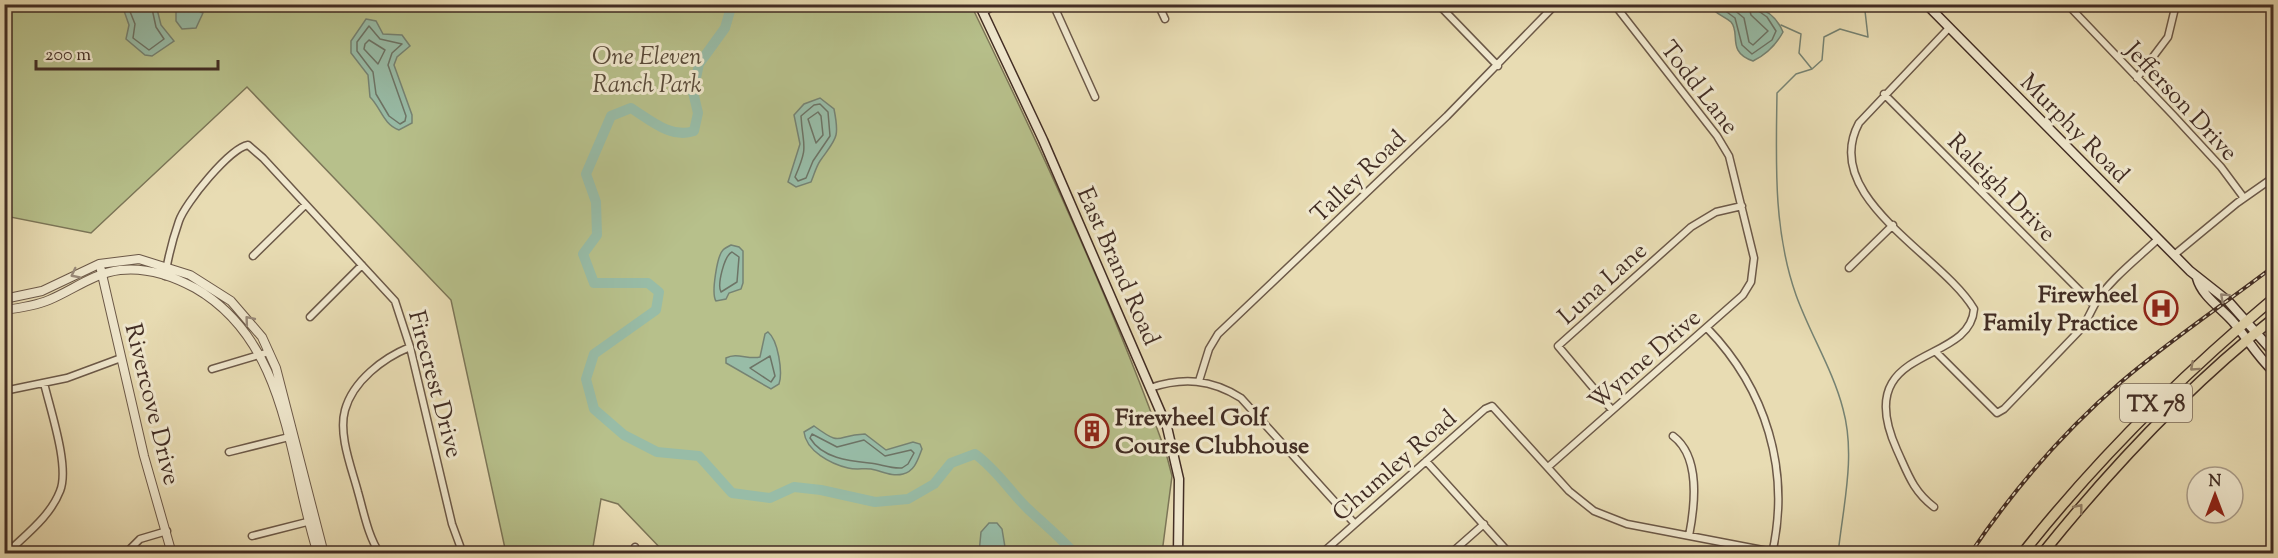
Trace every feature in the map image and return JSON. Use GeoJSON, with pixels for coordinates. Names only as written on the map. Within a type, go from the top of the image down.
{"type":"FeatureCollection","features":[{"type":"Feature","properties":{"kind":"main road","name":"Murphy Road"},"geometry":{"type":"LineString","coordinates":[[1926,4],[2197,278],[2216,290],[2247,320],[2274,353]]}},
{"type":"Feature","properties":{"kind":"main road","name":"East Brand Road"},"geometry":{"type":"LineString","coordinates":[[981,8],[1043,140],[1167,427],[1179,479],[1178,554]]}},
{"type":"Feature","properties":{"kind":"main road","name":"Murphy Road"},"geometry":{"type":"LineString","coordinates":[[2197,278],[2200,287],[2238,328],[2252,350],[2274,372]]}},
{"type":"Feature","properties":{"kind":"main road","name":"TX 78"},"geometry":{"type":"LineString","coordinates":[[2022,554],[2079,483],[2134,423],[2274,298]]}},
{"type":"Feature","properties":{"kind":"main road","name":"TX 78"},"geometry":{"type":"LineString","coordinates":[[2042,554],[2085,500],[2182,399],[2246,340],[2274,318]]}},
{"type":"Feature","properties":{"kind":"street"},"geometry":{"type":"LineString","coordinates":[[981,8],[998,4]]}},
{"type":"Feature","properties":{"kind":"street"},"geometry":{"type":"LineString","coordinates":[[1053,4],[1095,97]]}},
{"type":"Feature","properties":{"kind":"street"},"geometry":{"type":"LineString","coordinates":[[1158,4],[1165,19]]}},
{"type":"Feature","properties":{"kind":"street"},"geometry":{"type":"LineString","coordinates":[[1438,4],[1498,66]]}},
{"type":"Feature","properties":{"kind":"street","name":"Talley Road"},"geometry":{"type":"LineString","coordinates":[[1199,381],[1209,349],[1218,334],[1498,66],[1556,4]]}},
{"type":"Feature","properties":{"kind":"street","name":"Todd Lane"},"geometry":{"type":"LineString","coordinates":[[1614,4],[1730,156],[1753,252],[1754,270]]}},
{"type":"Feature","properties":{"kind":"street","name":"Jefferson Drive"},"geometry":{"type":"LineString","coordinates":[[2067,4],[2221,167],[2244,198]]}},
{"type":"Feature","properties":{"kind":"street"},"geometry":{"type":"LineString","coordinates":[[2137,78],[2168,38],[2176,4]]}},
{"type":"Feature","properties":{"kind":"street"},"geometry":{"type":"LineString","coordinates":[[1934,507],[1919,495],[1914,487],[1888,429],[1886,413],[1893,380],[1918,359],[1936,352],[1969,325],[1974,309],[1893,225],[1856,181],[1850,165],[1852,136],[1859,123],[1948,28]]}},
{"type":"Feature","properties":{"kind":"street","name":"Raleigh Drive"},"geometry":{"type":"LineString","coordinates":[[1884,94],[2094,305]]}},
{"type":"Feature","properties":{"kind":"street","name":"Firecrest Drive"},"geometry":{"type":"LineString","coordinates":[[167,266],[179,219],[187,206],[234,152],[248,145],[263,158],[362,265],[384,285],[395,301],[410,347],[452,524],[461,543],[463,554]]}},
{"type":"Feature","properties":{"kind":"street"},"geometry":{"type":"LineString","coordinates":[[2174,255],[2244,198],[2274,177]]}},
{"type":"Feature","properties":{"kind":"street"},"geometry":{"type":"LineString","coordinates":[[253,256],[305,205]]}},
{"type":"Feature","properties":{"kind":"street","name":"Luna Lane"},"geometry":{"type":"LineString","coordinates":[[1612,410],[1558,346],[1696,223],[1716,212],[1742,206]]}},
{"type":"Feature","properties":{"kind":"street"},"geometry":{"type":"LineString","coordinates":[[1849,268],[1893,225]]}},
{"type":"Feature","properties":{"kind":"street"},"geometry":{"type":"LineString","coordinates":[[1936,352],[1997,413],[2004,409],[2081,329],[2091,316],[2094,305],[2110,286],[2158,239]]}},
{"type":"Feature","properties":{"kind":"street"},"geometry":{"type":"LineString","coordinates":[[4,299],[42,291],[99,264],[139,259],[167,266],[213,287],[231,301],[256,327],[270,352],[285,395],[290,436]]}},
{"type":"Feature","properties":{"kind":"street","name":"Rivercove Drive"},"geometry":{"type":"LineString","coordinates":[[99,264],[144,456],[172,554]]}},
{"type":"Feature","properties":{"kind":"street"},"geometry":{"type":"LineString","coordinates":[[310,317],[362,265]]}},
{"type":"Feature","properties":{"kind":"street"},"geometry":{"type":"LineString","coordinates":[[165,276],[167,266]]}},
{"type":"Feature","properties":{"kind":"street"},"geometry":{"type":"LineString","coordinates":[[4,310],[48,300],[102,275],[134,270],[165,276],[201,292],[231,315],[260,354],[274,387],[290,436],[318,554]]}},
{"type":"Feature","properties":{"kind":"street","name":"Wynne Drive"},"geometry":{"type":"LineString","coordinates":[[1548,467],[1746,291],[1754,270]]}},
{"type":"Feature","properties":{"kind":"street"},"geometry":{"type":"LineString","coordinates":[[1548,467],[1578,500],[1605,517],[1628,524],[1773,553],[1779,499],[1772,438],[1747,379],[1707,327]]}},
{"type":"Feature","properties":{"kind":"street"},"geometry":{"type":"LineString","coordinates":[[380,554],[368,526],[355,479],[344,434],[345,411],[370,372],[393,354],[410,347]]}},
{"type":"Feature","properties":{"kind":"street"},"geometry":{"type":"LineString","coordinates":[[212,369],[270,352]]}},
{"type":"Feature","properties":{"kind":"street"},"geometry":{"type":"LineString","coordinates":[[4,391],[67,378],[121,358]]}},
{"type":"Feature","properties":{"kind":"street"},"geometry":{"type":"LineString","coordinates":[[1150,388],[1170,381],[1199,381],[1223,388],[1249,404],[1354,524]]}},
{"type":"Feature","properties":{"kind":"street"},"geometry":{"type":"LineString","coordinates":[[6,554],[46,515],[61,490],[62,468],[44,383]]}},
{"type":"Feature","properties":{"kind":"street","name":"Chumley Road"},"geometry":{"type":"LineString","coordinates":[[1321,554],[1485,409],[1492,406],[1548,467]]}},
{"type":"Feature","properties":{"kind":"street"},"geometry":{"type":"LineString","coordinates":[[230,452],[290,436]]}},
{"type":"Feature","properties":{"kind":"street"},"geometry":{"type":"LineString","coordinates":[[1673,436],[1682,443],[1687,452],[1693,477],[1694,501],[1689,536]]}},
{"type":"Feature","properties":{"kind":"street"},"geometry":{"type":"LineString","coordinates":[[1426,461],[1510,554]]}},
{"type":"Feature","properties":{"kind":"street"},"geometry":{"type":"LineString","coordinates":[[252,536],[311,521]]}},
{"type":"Feature","properties":{"kind":"street"},"geometry":{"type":"LineString","coordinates":[[311,521],[324,554]]}},
{"type":"Feature","properties":{"kind":"street"},"geometry":{"type":"LineString","coordinates":[[1450,554],[1484,524]]}},
{"type":"Feature","properties":{"kind":"street"},"geometry":{"type":"LineString","coordinates":[[125,554],[140,539],[167,531]]}},
{"type":"Feature","properties":{"kind":"green space","name":"One Eleven Ranch Park"},"geometry":{"type":"Polygon","coordinates":[[[4,5],[971,5],[1024,115],[1099,283],[1166,453],[1172,476],[1162,553],[665,553],[618,504],[601,499],[592,553],[506,553],[451,300],[247,87],[91,233],[5,216],[4,5]]]}},
{"type":"Feature","properties":{"kind":"water"},"geometry":{"type":"Polygon","coordinates":[[[1731,4],[1762,9],[1770,14],[1783,32],[1771,49],[1753,61],[1740,53],[1737,48],[1734,26],[1731,22],[1709,5],[1731,4]]]}},
{"type":"Feature","properties":{"kind":"water"},"geometry":{"type":"Polygon","coordinates":[[[122,5],[156,5],[161,25],[174,41],[152,56],[145,55],[126,39],[129,25],[122,5]]]}},
{"type":"Feature","properties":{"kind":"water"},"geometry":{"type":"Polygon","coordinates":[[[185,5],[203,13],[196,28],[182,29],[176,21],[176,9],[185,5]]]}},
{"type":"Feature","properties":{"kind":"water"},"geometry":{"type":"Polygon","coordinates":[[[366,19],[376,21],[383,34],[402,35],[410,46],[397,57],[394,65],[412,115],[412,123],[399,130],[389,124],[370,97],[368,75],[351,53],[351,41],[366,19]]]}},
{"type":"Feature","properties":{"kind":"water"},"geometry":{"type":"Polygon","coordinates":[[[820,98],[834,109],[837,127],[835,138],[819,163],[811,182],[796,187],[788,182],[800,144],[794,115],[804,104],[820,98]]]}},
{"type":"Feature","properties":{"kind":"water"},"geometry":{"type":"Polygon","coordinates":[[[731,245],[743,251],[743,283],[741,289],[729,293],[726,299],[716,301],[714,283],[717,267],[723,250],[731,245]]]}},
{"type":"Feature","properties":{"kind":"water"},"geometry":{"type":"Polygon","coordinates":[[[768,332],[777,349],[780,372],[779,384],[771,389],[726,363],[726,358],[730,356],[760,357],[765,334],[768,332]]]}},
{"type":"Feature","properties":{"kind":"water"},"geometry":{"type":"Polygon","coordinates":[[[814,426],[830,437],[839,439],[865,434],[886,450],[913,442],[920,444],[922,449],[913,467],[903,474],[895,475],[871,469],[848,468],[820,456],[809,445],[804,432],[814,426]]]}},
{"type":"Feature","properties":{"kind":"water"},"geometry":{"type":"Polygon","coordinates":[[[989,523],[997,523],[1002,529],[1005,547],[1012,553],[979,553],[981,532],[989,523]]]}},
{"type":"Feature","properties":{"kind":"waterway"},"geometry":{"type":"LineString","coordinates":[[732,4],[725,28],[699,64],[693,92],[698,113],[694,131],[685,133],[669,130],[653,123],[631,108],[611,116],[586,174],[596,202],[597,235],[583,254],[594,283],[648,283],[659,292],[656,310],[594,354],[586,379],[594,409],[624,435],[657,452],[699,456],[732,493],[770,498],[794,487],[821,490],[875,502],[908,499],[934,484],[951,463],[975,454],[1075,554]]}},
{"type":"Feature","properties":{"kind":"waterway"},"geometry":{"type":"LineString","coordinates":[[1781,25],[1801,34],[1799,53],[1812,69],[1822,60],[1824,37],[1840,29],[1868,37],[1865,11],[1912,6]]}},
{"type":"Feature","properties":{"kind":"waterway"},"geometry":{"type":"LineString","coordinates":[[1812,69],[1796,74],[1777,93],[1778,195],[1783,246],[1796,295],[1839,395],[1847,427],[1847,481],[1838,554]]}},
{"type":"Feature","properties":{"kind":"railway"},"geometry":{"type":"LineString","coordinates":[[1970,554],[2003,507],[2039,463],[2099,401],[2158,352],[2274,266]]}},
{"type":"Feature","properties":{"kind":"place","name":"Firewheel Family Practice"},"geometry":{"type":"Point","coordinates":[2161,308]}},
{"type":"Feature","properties":{"kind":"place","name":"Firewheel Golf Course Clubhouse"},"geometry":{"type":"Point","coordinates":[1092,431]}}]}
